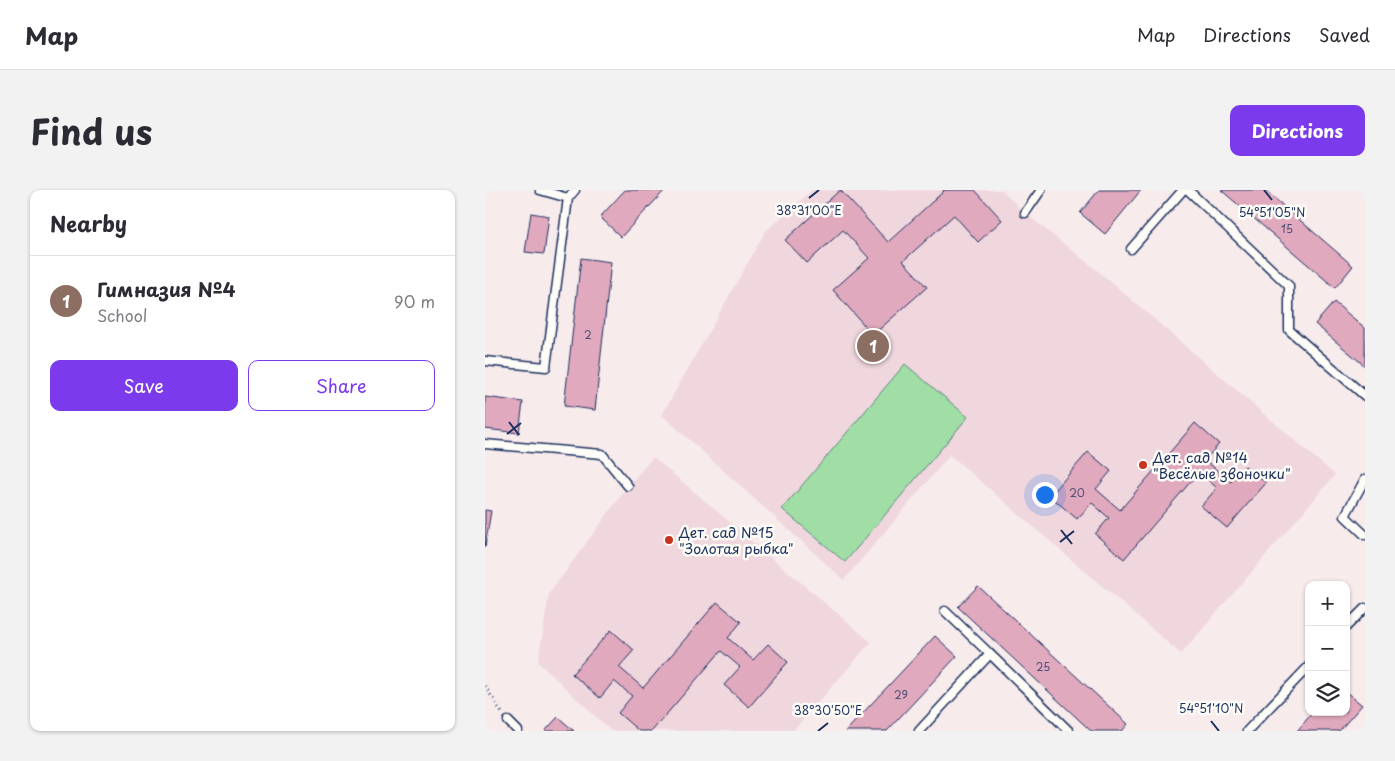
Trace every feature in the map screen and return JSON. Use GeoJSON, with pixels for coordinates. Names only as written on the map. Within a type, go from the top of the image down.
{"type":"FeatureCollection","features":[{"type":"Feature","properties":{"kind":"lane"},"geometry":{"type":"LineString","coordinates":[[540,190],[568,198]]}},
{"type":"Feature","properties":{"kind":"lane"},"geometry":{"type":"LineString","coordinates":[[485,361],[546,367],[568,198],[575,190]]}},
{"type":"Feature","properties":{"kind":"lane"},"geometry":{"type":"LineString","coordinates":[[1025,213],[1041,190]]}},
{"type":"Feature","properties":{"kind":"lane"},"geometry":{"type":"LineString","coordinates":[[1131,249],[1183,190]]}},
{"type":"Feature","properties":{"kind":"lane"},"geometry":{"type":"LineString","coordinates":[[1188,190],[1289,286],[1289,330],[1365,396]]}},
{"type":"Feature","properties":{"kind":"lane"},"geometry":{"type":"LineString","coordinates":[[485,444],[602,454],[628,486]]}},
{"type":"Feature","properties":{"kind":"lane"},"geometry":{"type":"LineString","coordinates":[[1365,479],[1345,516],[1365,535]]}},
{"type":"Feature","properties":{"kind":"lane"},"geometry":{"type":"LineString","coordinates":[[1347,626],[1365,608]]}},
{"type":"Feature","properties":{"kind":"lane"},"geometry":{"type":"LineString","coordinates":[[945,611],[1069,731]]}},
{"type":"Feature","properties":{"kind":"lane"},"geometry":{"type":"LineString","coordinates":[[919,731],[990,654]]}},
{"type":"Feature","properties":{"kind":"lane"},"geometry":{"type":"LineString","coordinates":[[1247,731],[1305,670]]}},
{"type":"Feature","properties":{"kind":"lane"},"geometry":{"type":"LineString","coordinates":[[508,721],[518,731]]}},
{"type":"Feature","properties":{"kind":"path"},"geometry":{"type":"LineString","coordinates":[[485,686],[508,721]]}},
{"type":"Feature","properties":{"kind":"shaded area"},"geometry":{"type":"Polygon","coordinates":[[[812,190],[1002,190],[1025,213],[1104,276],[1335,475],[1181,654],[950,455],[844,580],[662,415],[765,232],[812,190]]]}},
{"type":"Feature","properties":{"kind":"shaded area","name":"Дет. сад №15 \"Золотая рыбка\""},"geometry":{"type":"Polygon","coordinates":[[[653,457],[871,642],[793,731],[611,731],[538,662],[549,594],[628,486],[653,457]]]}},
{"type":"Feature","properties":{"kind":"green space"},"geometry":{"type":"Polygon","coordinates":[[[905,364],[968,417],[845,562],[782,509],[905,364]]]}},
{"type":"Feature","properties":{"kind":"building"},"geometry":{"type":"Polygon","coordinates":[[[625,190],[665,190],[621,237],[600,217],[625,190]]]}},
{"type":"Feature","properties":{"kind":"building"},"geometry":{"type":"Polygon","coordinates":[[[840,190],[888,242],[943,190],[975,190],[1002,220],[978,242],[954,215],[903,261],[927,287],[873,335],[833,290],[869,258],[843,230],[807,263],[785,240],[840,190]]]}},
{"type":"Feature","properties":{"kind":"building"},"geometry":{"type":"Polygon","coordinates":[[[1099,190],[1141,190],[1105,234],[1080,213],[1099,190]]]}},
{"type":"Feature","properties":{"kind":"building"},"geometry":{"type":"Polygon","coordinates":[[[1221,190],[1265,190],[1353,266],[1335,288],[1221,190]]]}},
{"type":"Feature","properties":{"kind":"building"},"geometry":{"type":"Polygon","coordinates":[[[531,213],[549,216],[544,254],[525,252],[531,213]]]}},
{"type":"Feature","properties":{"kind":"building"},"geometry":{"type":"Polygon","coordinates":[[[581,258],[611,262],[595,410],[564,406],[581,258]]]}},
{"type":"Feature","properties":{"kind":"building"},"geometry":{"type":"Polygon","coordinates":[[[1334,302],[1365,328],[1365,366],[1315,324],[1334,302]]]}},
{"type":"Feature","properties":{"kind":"building"},"geometry":{"type":"Polygon","coordinates":[[[485,397],[523,402],[519,433],[485,429],[485,397]]]}},
{"type":"Feature","properties":{"kind":"building"},"geometry":{"type":"Polygon","coordinates":[[[1195,423],[1219,444],[1205,460],[1231,482],[1245,466],[1266,483],[1227,528],[1201,506],[1217,488],[1199,472],[1124,559],[1095,534],[1109,518],[1092,503],[1077,519],[1050,496],[1088,452],[1111,471],[1096,489],[1120,510],[1195,423]]]}},
{"type":"Feature","properties":{"kind":"building"},"geometry":{"type":"Polygon","coordinates":[[[485,510],[491,511],[485,547],[485,510]]]}},
{"type":"Feature","properties":{"kind":"building"},"geometry":{"type":"Polygon","coordinates":[[[978,586],[1128,724],[1122,731],[1091,731],[958,607],[978,586]]]}},
{"type":"Feature","properties":{"kind":"building"},"geometry":{"type":"Polygon","coordinates":[[[717,602],[741,622],[728,638],[753,660],[768,644],[788,662],[749,707],[724,685],[740,667],[721,651],[652,731],[639,731],[618,713],[632,696],[614,681],[600,698],[572,674],[611,630],[634,650],[619,667],[643,688],[717,602]]]}},
{"type":"Feature","properties":{"kind":"building"},"geometry":{"type":"Polygon","coordinates":[[[935,636],[957,656],[887,731],[846,731],[935,636]]]}},
{"type":"Feature","properties":{"kind":"building"},"geometry":{"type":"Polygon","coordinates":[[[1350,695],[1362,705],[1339,731],[1297,731],[1310,716],[1350,716],[1350,695]]]}},
{"type":"Feature","properties":{"kind":"building"},"geometry":{"type":"Polygon","coordinates":[[[558,717],[574,731],[545,731],[558,717]]]}},
{"type":"Feature","properties":{"kind":"place","name":"Гимназия №4"},"geometry":{"type":"Point","coordinates":[873,346]}},
{"type":"Feature","properties":{"kind":"place","name":"Дет. сад №14 \"Весёлые звоночки\""},"geometry":{"type":"Point","coordinates":[1143,465]}},
{"type":"Feature","properties":{"kind":"place","name":"Дет. сад №15 \"Золотая рыбка\""},"geometry":{"type":"Point","coordinates":[669,540]}}]}
